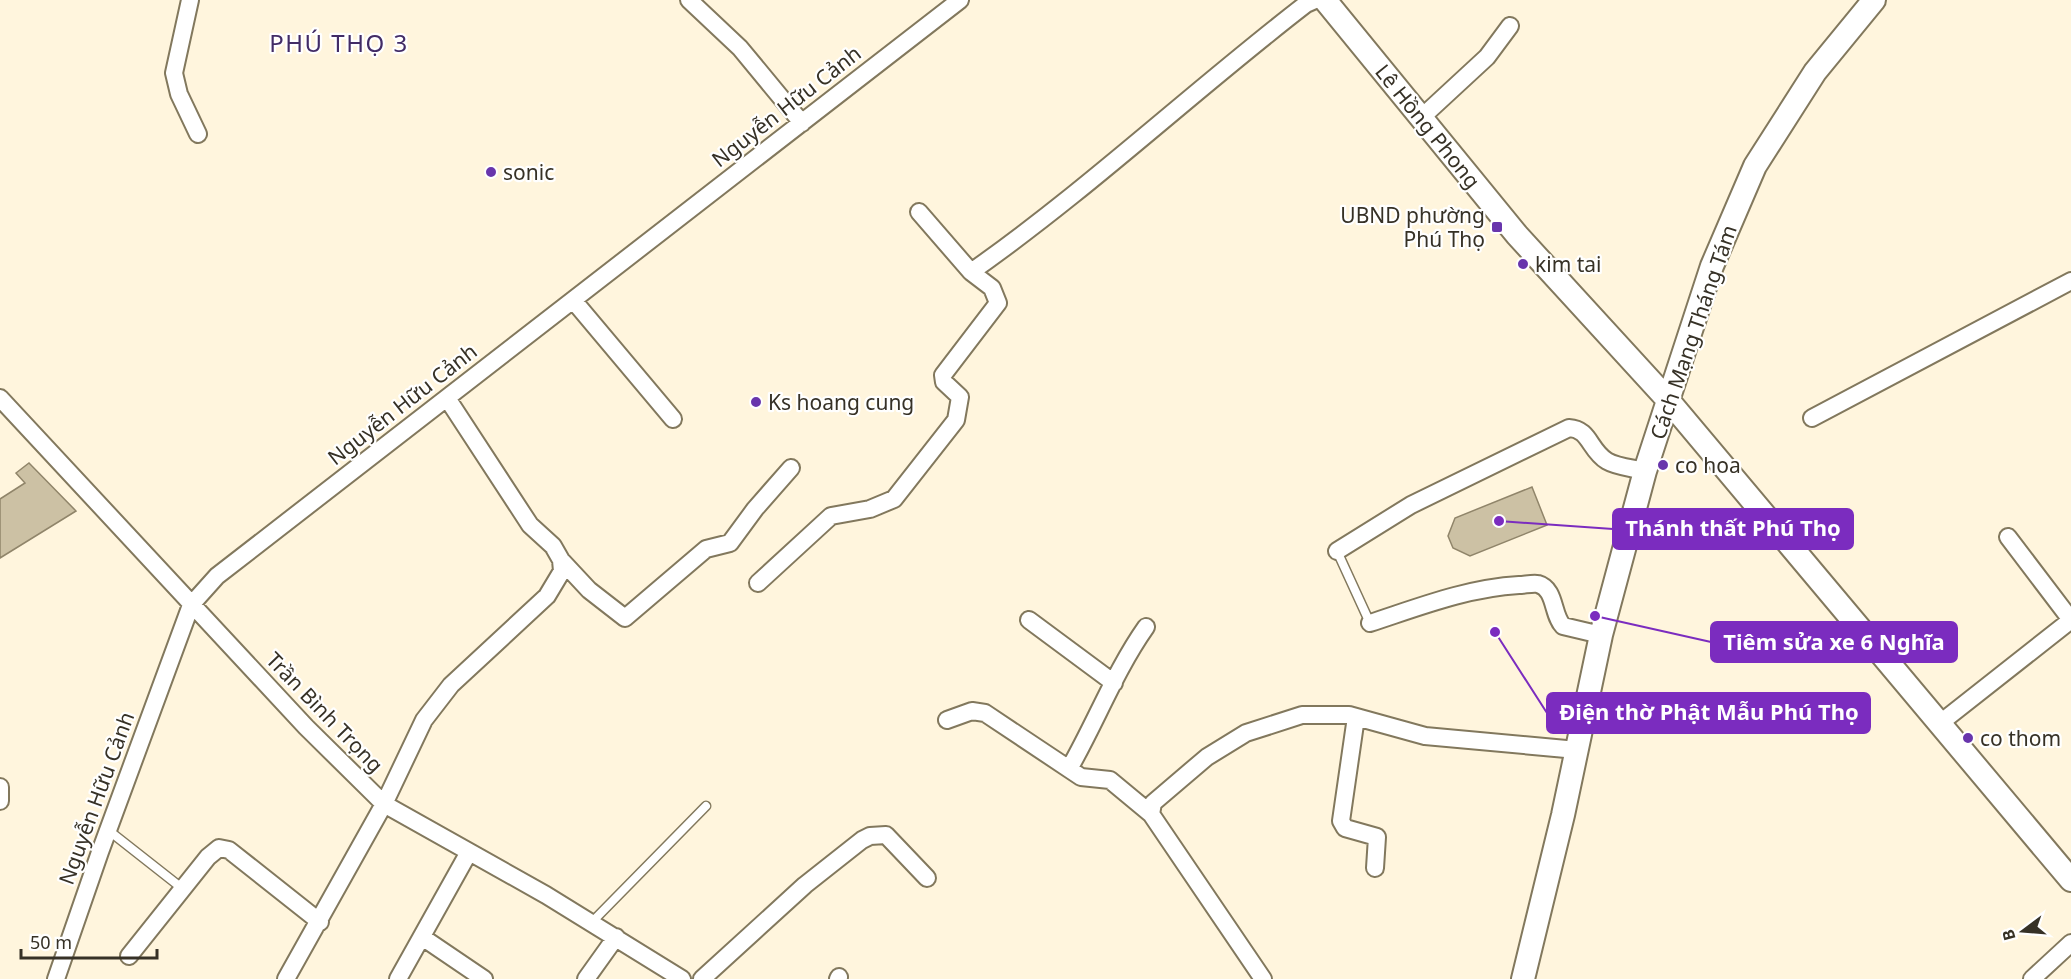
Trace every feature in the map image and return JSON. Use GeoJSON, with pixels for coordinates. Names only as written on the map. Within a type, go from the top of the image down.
{"type":"FeatureCollection","features":[{"type":"Feature","properties":{"kind":"street"},"geometry":{"type":"LineString","coordinates":[[190,0],[174,73],[179,94],[198,134]]}},
{"type":"Feature","properties":{"kind":"street"},"geometry":{"type":"LineString","coordinates":[[689,0],[740,48],[802,123]]}},
{"type":"Feature","properties":{"kind":"street","name":"Nguyễn Hữu Cảnh"},"geometry":{"type":"LineString","coordinates":[[56,979],[191,605],[217,576],[960,0]]}},
{"type":"Feature","properties":{"kind":"street"},"geometry":{"type":"LineString","coordinates":[[971,272],[1107,165],[1240,54],[1306,4],[1315,0]]}},
{"type":"Feature","properties":{"kind":"street","name":"Lê Hồng Phong"},"geometry":{"type":"LineString","coordinates":[[1325,0],[1517,235],[1668,400],[2071,880]]}},
{"type":"Feature","properties":{"kind":"street","name":"Cách Mạng Tháng Tám"},"geometry":{"type":"LineString","coordinates":[[1523,979],[1577,750],[1601,635],[1645,471],[1712,266],[1755,166],[1815,72],[1874,0]]}},
{"type":"Feature","properties":{"kind":"street"},"geometry":{"type":"LineString","coordinates":[[1421,118],[1487,57],[1510,26]]}},
{"type":"Feature","properties":{"kind":"street"},"geometry":{"type":"LineString","coordinates":[[758,584],[831,516],[870,509],[894,500],[956,420],[960,397],[944,382],[943,375],[998,303],[999,298],[992,288],[971,272],[919,212]]}},
{"type":"Feature","properties":{"kind":"street"},"geometry":{"type":"LineString","coordinates":[[1812,418],[2071,281]]}},
{"type":"Feature","properties":{"kind":"street"},"geometry":{"type":"LineString","coordinates":[[573,300],[673,419]]}},
{"type":"Feature","properties":{"kind":"street","name":"Trần Bình Trọng"},"geometry":{"type":"LineString","coordinates":[[0,398],[306,727],[384,804],[592,922],[682,979]]}},
{"type":"Feature","properties":{"kind":"street"},"geometry":{"type":"LineString","coordinates":[[447,398],[530,525],[553,546],[561,560],[589,590],[625,618],[706,549],[730,543],[754,509],[791,468]]}},
{"type":"Feature","properties":{"kind":"street"},"geometry":{"type":"LineString","coordinates":[[1337,550],[1411,505],[1569,428],[1579,428],[1586,433],[1591,447],[1608,462],[1645,471]]}},
{"type":"Feature","properties":{"kind":"street"},"geometry":{"type":"LineString","coordinates":[[1939,724],[2071,620],[2065,599],[2008,537]]}},
{"type":"Feature","properties":{"kind":"street"},"geometry":{"type":"LineString","coordinates":[[286,979],[320,922],[384,804],[424,720],[451,685],[547,596],[562,571],[561,560]]}},
{"type":"Feature","properties":{"kind":"street"},"geometry":{"type":"LineString","coordinates":[[1370,623],[1449,597],[1504,586],[1538,584],[1549,592],[1559,622],[1563,626],[1601,635]]}},
{"type":"Feature","properties":{"kind":"street"},"geometry":{"type":"LineString","coordinates":[[1029,620],[1114,683]]}},
{"type":"Feature","properties":{"kind":"street"},"geometry":{"type":"LineString","coordinates":[[1069,769],[1128,653],[1146,627]]}},
{"type":"Feature","properties":{"kind":"street"},"geometry":{"type":"LineString","coordinates":[[947,720],[972,711],[985,713],[1081,777],[1110,780],[1151,814],[1263,979]]}},
{"type":"Feature","properties":{"kind":"street"},"geometry":{"type":"LineString","coordinates":[[1151,814],[1154,803],[1207,757],[1246,733],[1302,715],[1356,717],[1425,735],[1577,750]]}},
{"type":"Feature","properties":{"kind":"street"},"geometry":{"type":"LineString","coordinates":[[1356,717],[1341,821],[1345,828],[1377,837],[1375,868]]}},
{"type":"Feature","properties":{"kind":"street"},"geometry":{"type":"LineString","coordinates":[[0,787],[0,801]]}},
{"type":"Feature","properties":{"kind":"street"},"geometry":{"type":"LineString","coordinates":[[702,979],[805,885],[870,836],[886,835],[927,878]]}},
{"type":"Feature","properties":{"kind":"street"},"geometry":{"type":"LineString","coordinates":[[129,956],[219,848],[229,850],[320,922]]}},
{"type":"Feature","properties":{"kind":"street"},"geometry":{"type":"LineString","coordinates":[[398,979],[469,852]]}},
{"type":"Feature","properties":{"kind":"street"},"geometry":{"type":"LineString","coordinates":[[422,937],[484,979]]}},
{"type":"Feature","properties":{"kind":"street"},"geometry":{"type":"LineString","coordinates":[[586,979],[616,937]]}},
{"type":"Feature","properties":{"kind":"street"},"geometry":{"type":"LineString","coordinates":[[2032,979],[2071,943]]}},
{"type":"Feature","properties":{"kind":"lane"},"geometry":{"type":"LineString","coordinates":[[1337,550],[1370,623]]}},
{"type":"Feature","properties":{"kind":"lane"},"geometry":{"type":"LineString","coordinates":[[592,922],[706,806]]}},
{"type":"Feature","properties":{"kind":"lane"},"geometry":{"type":"LineString","coordinates":[[108,830],[183,889]]}},
{"type":"Feature","properties":{"kind":"building"},"geometry":{"type":"Polygon","coordinates":[[[29,463],[76,511],[0,558],[0,499],[25,483],[16,473],[29,463]]]}},
{"type":"Feature","properties":{"kind":"building"},"geometry":{"type":"Polygon","coordinates":[[[1532,487],[1547,525],[1470,556],[1453,548],[1448,536],[1455,518],[1532,487]]]}},
{"type":"Feature","properties":{"kind":"place","name":"sonic"},"geometry":{"type":"Point","coordinates":[491,172]}},
{"type":"Feature","properties":{"kind":"place","name":"UBND phường Phú Thọ"},"geometry":{"type":"Point","coordinates":[1497,227]}},
{"type":"Feature","properties":{"kind":"place","name":"kim tai"},"geometry":{"type":"Point","coordinates":[1523,264]}},
{"type":"Feature","properties":{"kind":"place","name":"Ks hoang cung"},"geometry":{"type":"Point","coordinates":[756,402]}},
{"type":"Feature","properties":{"kind":"place","name":"co hoa"},"geometry":{"type":"Point","coordinates":[1663,465]}},
{"type":"Feature","properties":{"kind":"place","name":"Thánh thất Phú Thọ"},"geometry":{"type":"Point","coordinates":[1499,521]}},
{"type":"Feature","properties":{"kind":"place","name":"Tiêm sửa xe 6 Nghĩa"},"geometry":{"type":"Point","coordinates":[1595,616]}},
{"type":"Feature","properties":{"kind":"place","name":"Điện thờ Phật Mẫu Phú Thọ"},"geometry":{"type":"Point","coordinates":[1495,632]}},
{"type":"Feature","properties":{"kind":"place","name":"co thom"},"geometry":{"type":"Point","coordinates":[1968,738]}},
{"type":"Feature","properties":{"kind":"district","name":"PHÚ THỌ 3"},"geometry":{"type":"Point","coordinates":[339,42]}}]}
